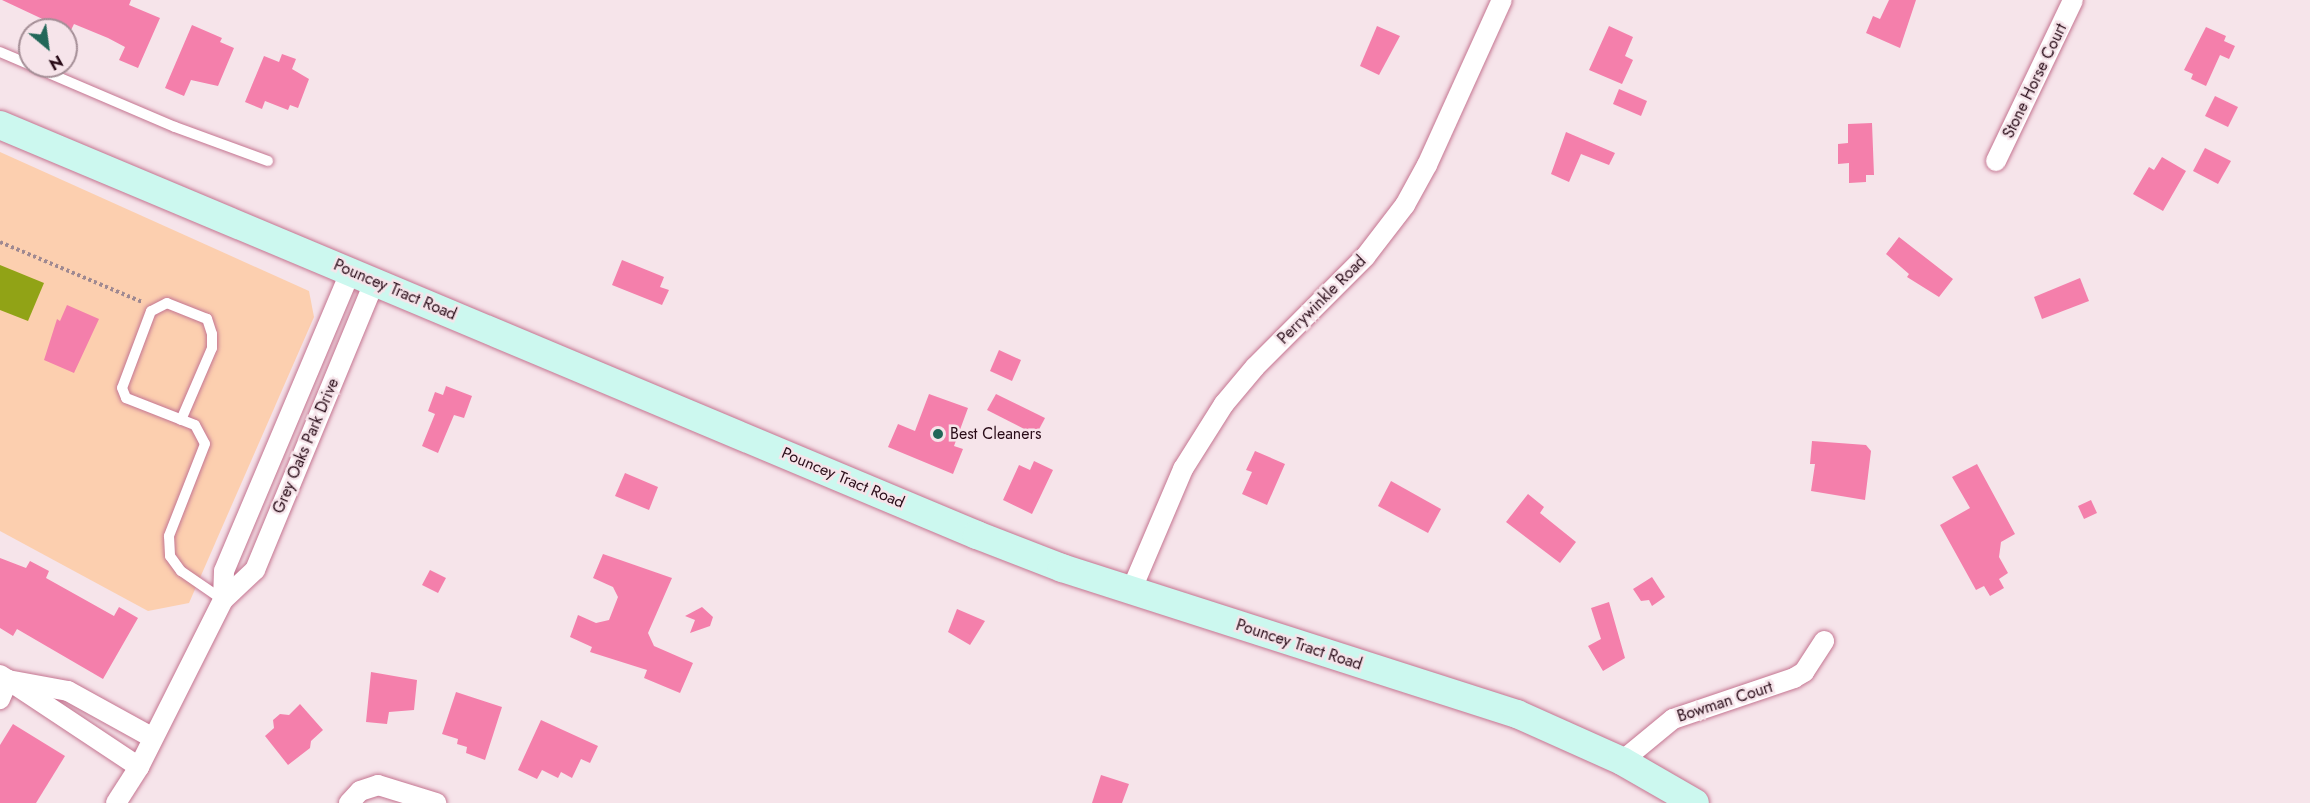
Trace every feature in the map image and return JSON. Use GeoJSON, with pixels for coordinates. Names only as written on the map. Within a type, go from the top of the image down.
{"type":"FeatureCollection","features":[{"type":"Feature","properties":{"kind":"main road","name":"Pouncey Tract Road"},"geometry":{"type":"LineString","coordinates":[[0,125],[978,535],[1131,591],[1517,714],[1622,761],[1695,803]]}},
{"type":"Feature","properties":{"kind":"street","name":"Perrywinkle Road"},"geometry":{"type":"LineString","coordinates":[[1131,591],[1174,486],[1224,404],[1255,367],[1365,257],[1405,205],[1432,155],[1502,0]]}},
{"type":"Feature","properties":{"kind":"street","name":"Stone Horse Court"},"geometry":{"type":"LineString","coordinates":[[1996,161],[2073,0]]}},
{"type":"Feature","properties":{"kind":"street","name":"Grey Oaks Park Drive"},"geometry":{"type":"LineString","coordinates":[[223,600],[224,571],[363,276]]}},
{"type":"Feature","properties":{"kind":"street","name":"Grey Oaks Park Drive"},"geometry":{"type":"LineString","coordinates":[[116,803],[138,767],[223,600],[255,570],[363,276]]}},
{"type":"Feature","properties":{"kind":"street","name":"Bowman Court"},"geometry":{"type":"LineString","coordinates":[[1622,761],[1673,719],[1794,678],[1804,672],[1824,642]]}},
{"type":"Feature","properties":{"kind":"street"},"geometry":{"type":"LineString","coordinates":[[4,677],[68,691],[153,738]]}},
{"type":"Feature","properties":{"kind":"street"},"geometry":{"type":"LineString","coordinates":[[0,699],[4,677]]}},
{"type":"Feature","properties":{"kind":"street"},"geometry":{"type":"LineString","coordinates":[[4,677],[138,767]]}},
{"type":"Feature","properties":{"kind":"street"},"geometry":{"type":"LineString","coordinates":[[350,803],[360,791],[378,785],[436,803]]}},
{"type":"Feature","properties":{"kind":"lane"},"geometry":{"type":"LineString","coordinates":[[0,52],[18,60]]}},
{"type":"Feature","properties":{"kind":"lane"},"geometry":{"type":"LineString","coordinates":[[61,78],[176,127],[268,161]]}},
{"type":"Feature","properties":{"kind":"lane"},"geometry":{"type":"LineString","coordinates":[[181,420],[212,348],[212,334],[207,319],[167,303],[151,311],[122,388],[126,398],[181,420],[195,425],[205,444],[169,536],[170,556],[181,571],[223,600]]}},
{"type":"Feature","properties":{"kind":"path"},"geometry":{"type":"LineString","coordinates":[[0,242],[156,308]]}},
{"type":"Feature","properties":{"kind":"shaded area"},"geometry":{"type":"Polygon","coordinates":[[[0,152],[309,291],[314,317],[189,603],[148,611],[0,531],[0,152]]]}},
{"type":"Feature","properties":{"kind":"shaded area"},"geometry":{"type":"Polygon","coordinates":[[[0,265],[44,283],[28,321],[0,310],[0,265]]]}},
{"type":"Feature","properties":{"kind":"building"},"geometry":{"type":"Polygon","coordinates":[[[2,0],[131,0],[129,5],[160,18],[138,68],[119,60],[125,47],[78,26],[78,18],[40,18],[2,0]]]}},
{"type":"Feature","properties":{"kind":"building"},"geometry":{"type":"Polygon","coordinates":[[[1889,0],[1916,0],[1900,48],[1866,33],[1873,16],[1880,19],[1889,0]]]}},
{"type":"Feature","properties":{"kind":"building"},"geometry":{"type":"Polygon","coordinates":[[[192,25],[222,38],[220,42],[234,48],[218,86],[191,80],[184,96],[165,88],[192,25]]]}},
{"type":"Feature","properties":{"kind":"building"},"geometry":{"type":"Polygon","coordinates":[[[1377,26],[1400,36],[1379,75],[1360,66],[1377,26]]]}},
{"type":"Feature","properties":{"kind":"building"},"geometry":{"type":"Polygon","coordinates":[[[1609,26],[1633,37],[1625,56],[1633,60],[1622,84],[1589,70],[1609,26]]]}},
{"type":"Feature","properties":{"kind":"building"},"geometry":{"type":"Polygon","coordinates":[[[2206,27],[2226,36],[2224,41],[2235,46],[2229,59],[2220,55],[2206,86],[2191,79],[2193,74],[2184,70],[2206,27]]]}},
{"type":"Feature","properties":{"kind":"building"},"geometry":{"type":"Polygon","coordinates":[[[282,54],[296,59],[292,69],[309,79],[298,108],[290,105],[288,110],[265,101],[262,109],[245,102],[264,56],[279,62],[282,54]]]}},
{"type":"Feature","properties":{"kind":"building"},"geometry":{"type":"Polygon","coordinates":[[[1619,89],[1647,101],[1641,116],[1613,104],[1619,89]]]}},
{"type":"Feature","properties":{"kind":"building"},"geometry":{"type":"Polygon","coordinates":[[[2215,96],[2238,107],[2228,127],[2205,116],[2215,96]]]}},
{"type":"Feature","properties":{"kind":"building"},"geometry":{"type":"Polygon","coordinates":[[[1872,123],[1874,175],[1866,175],[1866,182],[1849,183],[1849,163],[1838,164],[1838,144],[1848,143],[1848,124],[1872,123]]]}},
{"type":"Feature","properties":{"kind":"building"},"geometry":{"type":"Polygon","coordinates":[[[1566,132],[1615,153],[1609,165],[1581,154],[1569,182],[1551,174],[1566,132]]]}},
{"type":"Feature","properties":{"kind":"building"},"geometry":{"type":"Polygon","coordinates":[[[2205,148],[2231,161],[2218,184],[2193,171],[2205,148]]]}},
{"type":"Feature","properties":{"kind":"building"},"geometry":{"type":"Polygon","coordinates":[[[2162,157],[2186,171],[2163,211],[2133,194],[2149,167],[2154,170],[2162,157]]]}},
{"type":"Feature","properties":{"kind":"building"},"geometry":{"type":"Polygon","coordinates":[[[1899,237],[1953,279],[1939,297],[1907,277],[1909,274],[1886,254],[1899,237]]]}},
{"type":"Feature","properties":{"kind":"building"},"geometry":{"type":"Polygon","coordinates":[[[622,260],[664,277],[660,287],[669,290],[662,305],[612,285],[622,260]]]}},
{"type":"Feature","properties":{"kind":"building"},"geometry":{"type":"Polygon","coordinates":[[[2080,278],[2089,301],[2042,319],[2034,297],[2080,278]]]}},
{"type":"Feature","properties":{"kind":"building"},"geometry":{"type":"Polygon","coordinates":[[[67,305],[99,319],[74,373],[44,360],[57,319],[60,321],[67,305]]]}},
{"type":"Feature","properties":{"kind":"building"},"geometry":{"type":"Polygon","coordinates":[[[999,350],[1021,360],[1012,381],[990,371],[999,350]]]}},
{"type":"Feature","properties":{"kind":"building"},"geometry":{"type":"Polygon","coordinates":[[[446,386],[472,396],[464,418],[454,415],[438,453],[422,446],[435,414],[428,411],[435,392],[443,395],[446,386]]]}},
{"type":"Feature","properties":{"kind":"building","name":"Best Cleaners"},"geometry":{"type":"Polygon","coordinates":[[[929,394],[968,408],[954,446],[963,449],[953,474],[888,447],[898,424],[915,431],[929,394]]]}},
{"type":"Feature","properties":{"kind":"building"},"geometry":{"type":"Polygon","coordinates":[[[996,394],[1045,418],[1036,435],[987,410],[996,394]]]}},
{"type":"Feature","properties":{"kind":"building"},"geometry":{"type":"Polygon","coordinates":[[[1812,441],[1866,445],[1871,451],[1865,500],[1811,491],[1815,464],[1810,464],[1812,441]]]}},
{"type":"Feature","properties":{"kind":"building"},"geometry":{"type":"Polygon","coordinates":[[[1255,451],[1285,464],[1267,505],[1242,494],[1252,472],[1246,470],[1255,451]]]}},
{"type":"Feature","properties":{"kind":"building"},"geometry":{"type":"Polygon","coordinates":[[[1034,461],[1053,470],[1032,514],[1003,500],[1019,465],[1030,470],[1034,461]]]}},
{"type":"Feature","properties":{"kind":"building"},"geometry":{"type":"Polygon","coordinates":[[[1977,464],[2015,534],[2001,542],[1999,557],[2008,573],[1999,579],[2004,588],[1990,596],[1984,586],[1976,590],[1940,525],[1970,508],[1952,477],[1977,464]]]}},
{"type":"Feature","properties":{"kind":"building"},"geometry":{"type":"Polygon","coordinates":[[[625,473],[658,487],[649,510],[615,496],[625,473]]]}},
{"type":"Feature","properties":{"kind":"building"},"geometry":{"type":"Polygon","coordinates":[[[1391,481],[1441,509],[1428,533],[1378,506],[1391,481]]]}},
{"type":"Feature","properties":{"kind":"building"},"geometry":{"type":"Polygon","coordinates":[[[1528,494],[1544,507],[1540,513],[1576,542],[1560,563],[1506,522],[1528,494]]]}},
{"type":"Feature","properties":{"kind":"building"},"geometry":{"type":"Polygon","coordinates":[[[2091,500],[2097,513],[2084,519],[2078,506],[2091,500]]]}},
{"type":"Feature","properties":{"kind":"building"},"geometry":{"type":"Polygon","coordinates":[[[603,554],[672,578],[648,633],[654,646],[693,663],[680,693],[644,678],[647,670],[590,652],[592,647],[570,637],[578,615],[596,623],[609,620],[618,597],[613,587],[593,578],[603,554]]]}},
{"type":"Feature","properties":{"kind":"building"},"geometry":{"type":"Polygon","coordinates":[[[0,558],[26,568],[30,561],[49,571],[46,578],[114,616],[119,607],[138,618],[103,679],[17,629],[13,636],[0,628],[0,558]]]}},
{"type":"Feature","properties":{"kind":"building"},"geometry":{"type":"Polygon","coordinates":[[[430,570],[446,578],[438,593],[422,585],[430,570]]]}},
{"type":"Feature","properties":{"kind":"building"},"geometry":{"type":"Polygon","coordinates":[[[1652,577],[1665,597],[1652,606],[1649,600],[1641,601],[1633,589],[1652,577]]]}},
{"type":"Feature","properties":{"kind":"building"},"geometry":{"type":"Polygon","coordinates":[[[1609,602],[1625,658],[1603,671],[1588,646],[1601,639],[1591,608],[1609,602]]]}},
{"type":"Feature","properties":{"kind":"building"},"geometry":{"type":"Polygon","coordinates":[[[702,607],[713,617],[710,626],[690,633],[695,620],[685,616],[702,607]]]}},
{"type":"Feature","properties":{"kind":"building"},"geometry":{"type":"Polygon","coordinates":[[[957,609],[985,621],[970,645],[948,632],[957,609]]]}},
{"type":"Feature","properties":{"kind":"building"},"geometry":{"type":"Polygon","coordinates":[[[371,672],[417,680],[414,710],[389,712],[387,724],[366,722],[371,672]]]}},
{"type":"Feature","properties":{"kind":"building"},"geometry":{"type":"Polygon","coordinates":[[[456,692],[502,707],[485,760],[466,753],[467,747],[457,744],[458,739],[442,734],[456,692]]]}},
{"type":"Feature","properties":{"kind":"building"},"geometry":{"type":"Polygon","coordinates":[[[300,704],[323,730],[311,741],[310,748],[288,765],[265,736],[274,728],[273,720],[280,714],[289,715],[300,704]]]}},
{"type":"Feature","properties":{"kind":"building"},"geometry":{"type":"Polygon","coordinates":[[[541,720],[598,746],[590,763],[581,759],[572,778],[561,772],[558,778],[542,770],[537,779],[518,770],[541,720]]]}},
{"type":"Feature","properties":{"kind":"building"},"geometry":{"type":"Polygon","coordinates":[[[13,724],[65,756],[36,803],[0,803],[0,745],[13,724]]]}},
{"type":"Feature","properties":{"kind":"building"},"geometry":{"type":"Polygon","coordinates":[[[1101,775],[1129,784],[1122,803],[1092,803],[1101,775]]]}},
{"type":"Feature","properties":{"kind":"place","name":"Best Cleaners"},"geometry":{"type":"Point","coordinates":[938,434]}}]}
